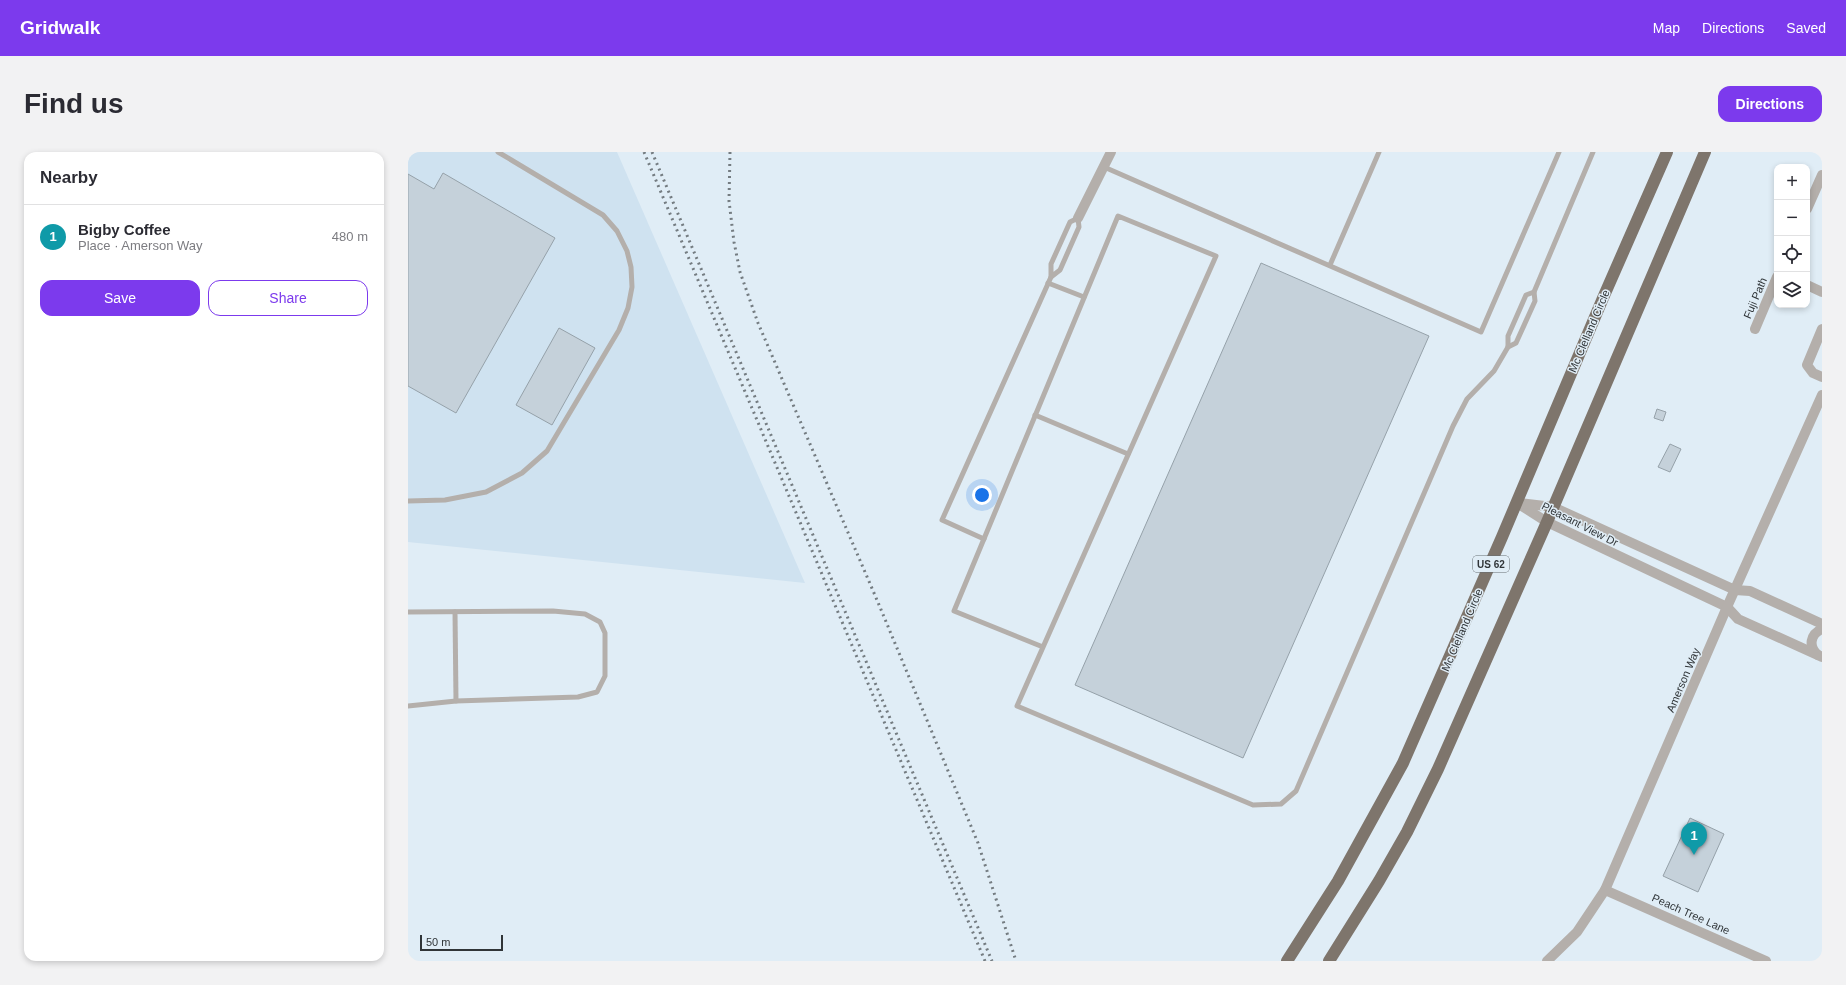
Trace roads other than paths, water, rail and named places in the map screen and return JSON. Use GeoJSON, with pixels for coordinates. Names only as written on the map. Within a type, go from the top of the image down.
{"type":"FeatureCollection","features":[{"type":"Feature","properties":{"kind":"highway","name":"Mc Clelland Circle"},"geometry":{"type":"LineString","coordinates":[[1287,961],[1338,881],[1403,763],[1517,502],[1602,298],[1667,152]]}},
{"type":"Feature","properties":{"kind":"highway","name":"US 62"},"geometry":{"type":"LineString","coordinates":[[1329,961],[1365,905],[1407,832],[1469,702],[1705,152]]}},
{"type":"Feature","properties":{"kind":"street"},"geometry":{"type":"LineString","coordinates":[[1078,218],[1111,152]]}},
{"type":"Feature","properties":{"kind":"street"},"geometry":{"type":"LineString","coordinates":[[1810,202],[1822,175]]}},
{"type":"Feature","properties":{"kind":"street","name":"Fuji Path"},"geometry":{"type":"LineString","coordinates":[[1755,329],[1774,284]]}},
{"type":"Feature","properties":{"kind":"street"},"geometry":{"type":"LineString","coordinates":[[1810,286],[1822,292]]}},
{"type":"Feature","properties":{"kind":"street"},"geometry":{"type":"LineString","coordinates":[[1822,329],[1807,366],[1813,373],[1822,376]]}},
{"type":"Feature","properties":{"kind":"street","name":"Amerson Way"},"geometry":{"type":"LineString","coordinates":[[1547,961],[1577,932],[1605,890],[1735,590],[1822,396]]}},
{"type":"Feature","properties":{"kind":"street","name":"Pleasant View Dr"},"geometry":{"type":"LineString","coordinates":[[1517,502],[1553,507],[1735,590],[1750,591],[1822,624]]}},
{"type":"Feature","properties":{"kind":"street","name":"Pleasant View Dr"},"geometry":{"type":"LineString","coordinates":[[1517,502],[1547,522],[1728,607],[1738,619],[1821,657]]}},
{"type":"Feature","properties":{"kind":"street"},"geometry":{"type":"LineString","coordinates":[[1821,657],[1813,650],[1811,641],[1815,633],[1822,628]]}},
{"type":"Feature","properties":{"kind":"street","name":"Peach Tree Lane"},"geometry":{"type":"LineString","coordinates":[[1605,890],[1766,961]]}},
{"type":"Feature","properties":{"kind":"lane"},"geometry":{"type":"LineString","coordinates":[[408,501],[444,500],[486,492],[522,473],[542,456],[547,451],[619,330],[628,308],[632,287],[631,268],[627,251],[617,231],[603,215],[498,152]]}},
{"type":"Feature","properties":{"kind":"lane"},"geometry":{"type":"LineString","coordinates":[[1330,265],[1379,152]]}},
{"type":"Feature","properties":{"kind":"lane"},"geometry":{"type":"LineString","coordinates":[[1104,167],[1481,332],[1559,152]]}},
{"type":"Feature","properties":{"kind":"lane"},"geometry":{"type":"LineString","coordinates":[[1508,347],[1516,343],[1535,300],[1534,292],[1594,152]]}},
{"type":"Feature","properties":{"kind":"lane"},"geometry":{"type":"LineString","coordinates":[[1043,647],[954,611],[1118,216],[1216,256],[1017,706],[1253,805],[1281,804],[1296,791],[1452,426],[1467,399],[1494,371],[1508,347],[1508,336],[1526,295],[1534,292]]}},
{"type":"Feature","properties":{"kind":"lane"},"geometry":{"type":"LineString","coordinates":[[984,539],[942,520],[1048,283],[1051,277],[1060,270],[1079,227],[1078,218],[1070,222],[1066,230],[1051,264],[1051,277]]}},
{"type":"Feature","properties":{"kind":"lane"},"geometry":{"type":"LineString","coordinates":[[1048,283],[1084,297]]}},
{"type":"Feature","properties":{"kind":"lane"},"geometry":{"type":"LineString","coordinates":[[1036,415],[1128,454]]}},
{"type":"Feature","properties":{"kind":"lane"},"geometry":{"type":"LineString","coordinates":[[408,612],[553,611],[585,614],[600,622],[605,633],[606,657],[605,676],[597,692],[578,697],[456,701],[408,706]]}},
{"type":"Feature","properties":{"kind":"lane"},"geometry":{"type":"LineString","coordinates":[[455,612],[456,701]]}},
{"type":"Feature","properties":{"kind":"railway"},"geometry":{"type":"LineString","coordinates":[[644,152],[985,961]]}},
{"type":"Feature","properties":{"kind":"railway"},"geometry":{"type":"LineString","coordinates":[[652,152],[992,961]]}},
{"type":"Feature","properties":{"kind":"railway"},"geometry":{"type":"LineString","coordinates":[[730,152],[729,201],[734,242],[740,272],[758,323],[877,600],[978,843],[1016,961]]}},
{"type":"Feature","properties":{"kind":"place","name":"Bigby Coffee"},"geometry":{"type":"Point","coordinates":[1694,855]}}]}
